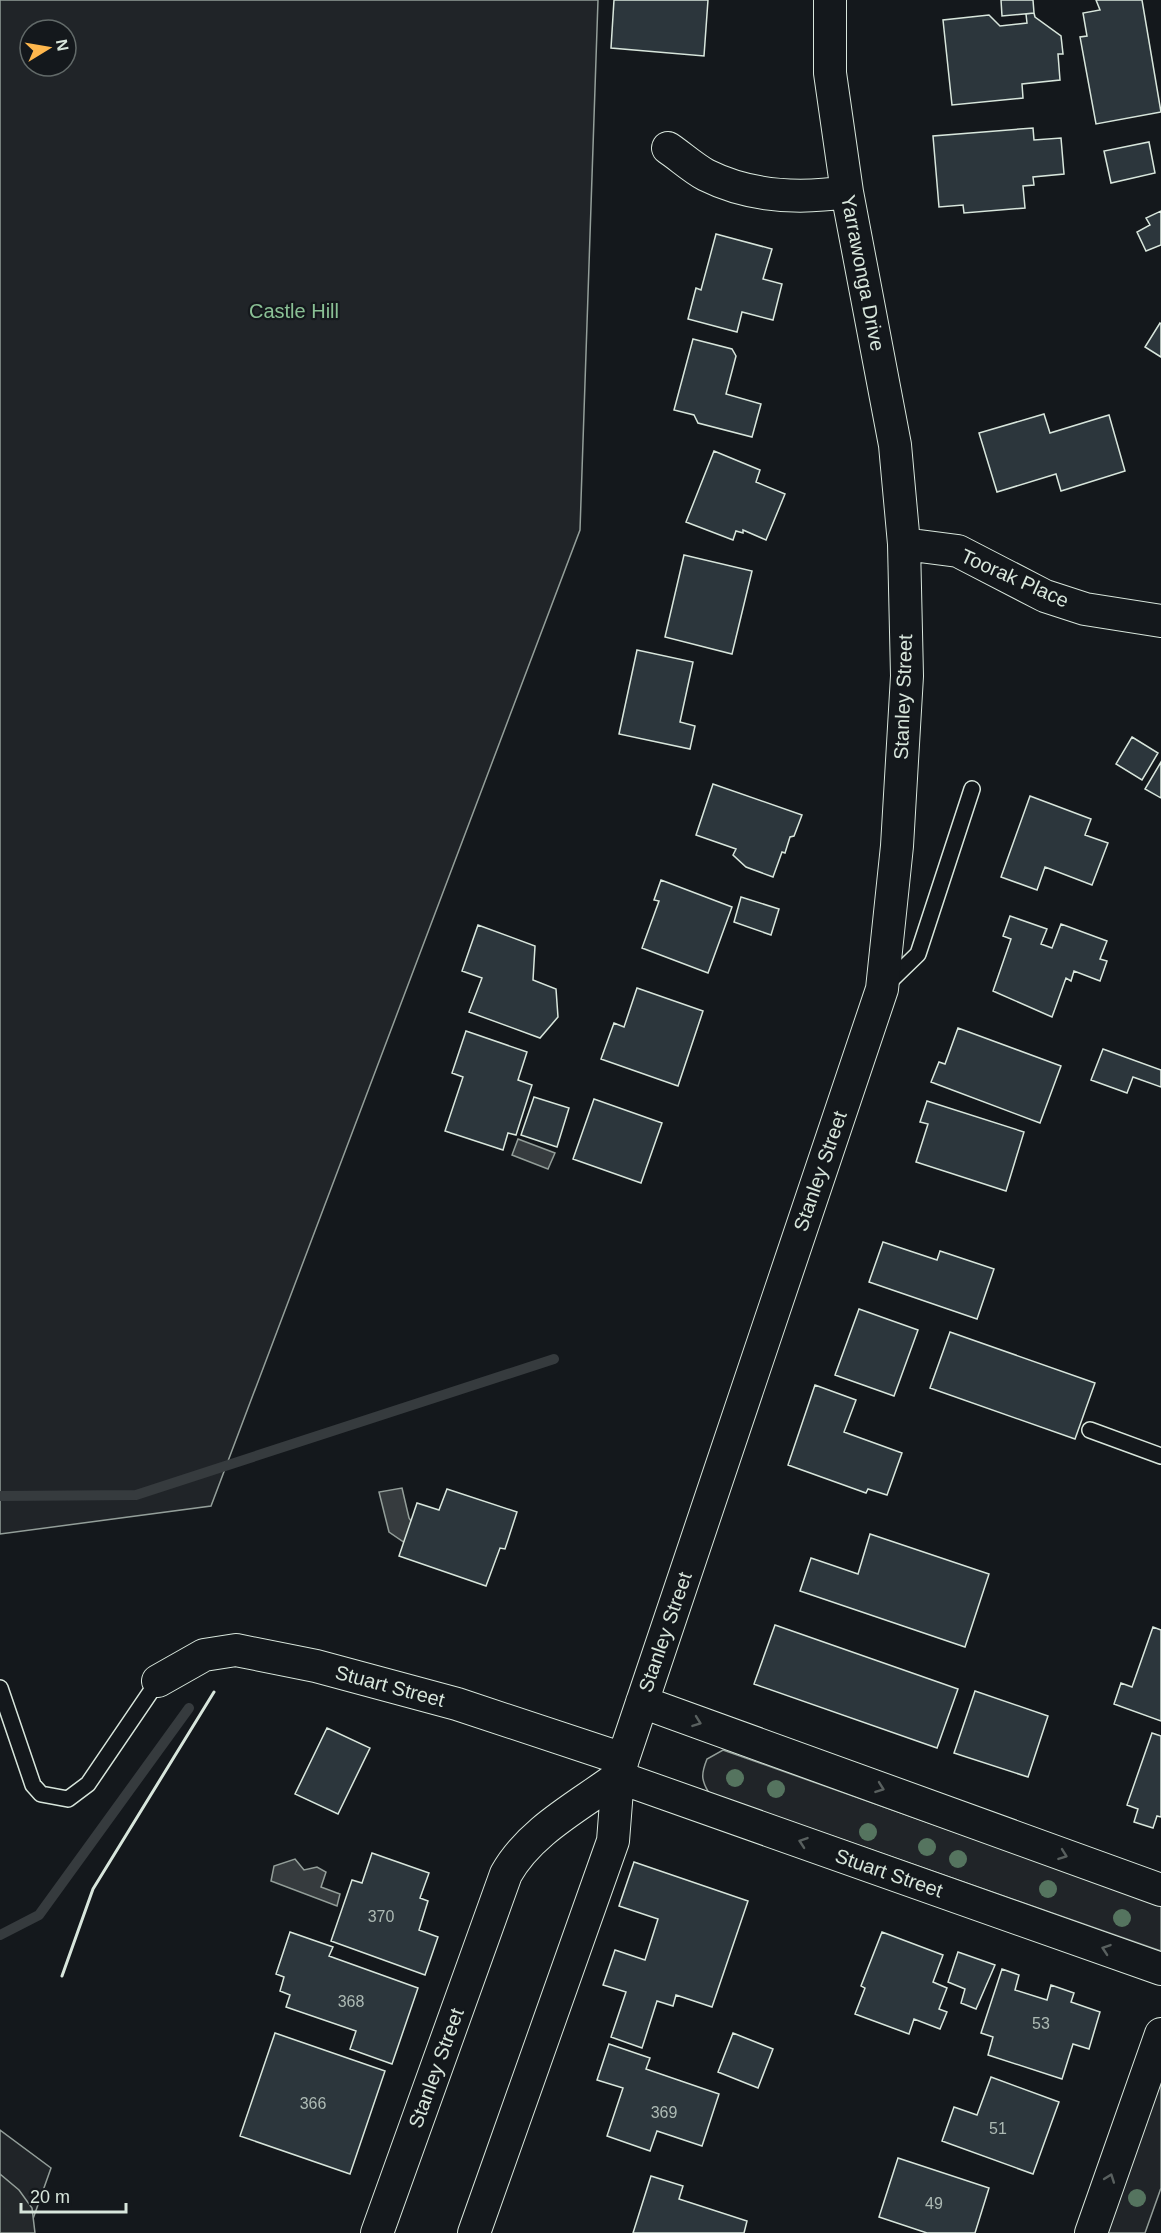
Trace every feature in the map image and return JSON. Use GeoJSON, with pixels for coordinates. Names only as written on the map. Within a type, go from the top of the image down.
{"type":"FeatureCollection","features":[{"type":"Feature","properties":{"kind":"street","name":"Yarrawonga Drive"},"geometry":{"type":"LineString","coordinates":[[830,0],[830,73],[848,192],[895,445],[904,544]]}},
{"type":"Feature","properties":{"kind":"street"},"geometry":{"type":"LineString","coordinates":[[668,148],[705,175],[749,191],[812,197],[848,192]]}},
{"type":"Feature","properties":{"kind":"street","name":"Toorak Place"},"geometry":{"type":"LineString","coordinates":[[904,544],[958,551],[1045,596],[1085,609],[1161,621]]}},
{"type":"Feature","properties":{"kind":"street","name":"Stanley Street"},"geometry":{"type":"LineString","coordinates":[[474,2233],[613,1841],[621,1768],[882,989],[897,846],[907,676],[904,544]]}},
{"type":"Feature","properties":{"kind":"street","name":"Stuart Street"},"geometry":{"type":"LineString","coordinates":[[158,1682],[204,1655],[236,1650],[316,1666],[457,1704],[621,1768],[1161,1969]]}},
{"type":"Feature","properties":{"kind":"street"},"geometry":{"type":"LineString","coordinates":[[642,1702],[1161,1890]]}},
{"type":"Feature","properties":{"kind":"street","name":"Stanley Street"},"geometry":{"type":"LineString","coordinates":[[376,2233],[506,1874],[517,1856],[530,1842],[621,1768]]}},
{"type":"Feature","properties":{"kind":"street"},"geometry":{"type":"LineString","coordinates":[[1091,2233],[1161,2034]]}},
{"type":"Feature","properties":{"kind":"lane"},"geometry":{"type":"LineString","coordinates":[[882,989],[918,954],[972,789]]}},
{"type":"Feature","properties":{"kind":"lane"},"geometry":{"type":"LineString","coordinates":[[1090,1430],[1161,1456]]}},
{"type":"Feature","properties":{"kind":"lane"},"geometry":{"type":"LineString","coordinates":[[0,1688],[33,1785],[41,1794],[68,1799],[88,1784],[158,1682]]}},
{"type":"Feature","properties":{"kind":"green space","name":"Castle Hill"},"geometry":{"type":"Polygon","coordinates":[[[0,0],[598,0],[580,530],[211,1506],[0,1534],[0,0]]]}},
{"type":"Feature","properties":{"kind":"green space"},"geometry":{"type":"Polygon","coordinates":[[[723,1750],[1161,1905],[1161,1951],[709,1793],[703,1777],[705,1764],[707,1759],[723,1750]]]}},
{"type":"Feature","properties":{"kind":"green space"},"geometry":{"type":"Polygon","coordinates":[[[1161,2065],[1161,2188],[1145,2233],[1102,2233],[1161,2065]]]}},
{"type":"Feature","properties":{"kind":"green space"},"geometry":{"type":"Polygon","coordinates":[[[0,2130],[51,2168],[28,2233],[0,2233],[0,2130]]]}},
{"type":"Feature","properties":{"kind":"shaded area"},"geometry":{"type":"Polygon","coordinates":[[[518,1139],[555,1153],[548,1169],[512,1155],[518,1139]]]}},
{"type":"Feature","properties":{"kind":"shaded area"},"geometry":{"type":"Polygon","coordinates":[[[402,1488],[409,1518],[413,1524],[408,1545],[389,1532],[379,1492],[402,1488]]]}},
{"type":"Feature","properties":{"kind":"shaded area"},"geometry":{"type":"Polygon","coordinates":[[[295,1859],[304,1870],[317,1867],[326,1872],[321,1887],[340,1894],[337,1906],[271,1881],[274,1866],[295,1859]]]}},
{"type":"Feature","properties":{"kind":"shaded area"},"geometry":{"type":"Polygon","coordinates":[[[0,2174],[19,2190],[32,2208],[35,2233],[0,2233],[0,2174]]]}},
{"type":"Feature","properties":{"kind":"building"},"geometry":{"type":"Polygon","coordinates":[[[614,0],[708,0],[704,56],[611,48],[614,0]]]}},
{"type":"Feature","properties":{"kind":"building"},"geometry":{"type":"Polygon","coordinates":[[[1001,0],[1033,0],[1034,13],[1002,16],[1001,0]]]}},
{"type":"Feature","properties":{"kind":"building"},"geometry":{"type":"Polygon","coordinates":[[[1096,0],[1142,0],[1161,112],[1096,124],[1080,37],[1087,36],[1083,13],[1100,10],[1096,0]]]}},
{"type":"Feature","properties":{"kind":"building"},"geometry":{"type":"Polygon","coordinates":[[[1034,13],[1035,17],[1061,36],[1063,54],[1058,54],[1060,80],[1022,84],[1023,98],[952,105],[943,20],[989,15],[1000,26],[1027,23],[1026,14],[1034,13]]]}},
{"type":"Feature","properties":{"kind":"building"},"geometry":{"type":"Polygon","coordinates":[[[1033,128],[1034,140],[1061,138],[1064,174],[1033,177],[1034,185],[1023,186],[1025,208],[964,213],[963,205],[939,207],[933,136],[1033,128]]]}},
{"type":"Feature","properties":{"kind":"building"},"geometry":{"type":"Polygon","coordinates":[[[1149,142],[1155,173],[1111,183],[1104,151],[1149,142]]]}},
{"type":"Feature","properties":{"kind":"building"},"geometry":{"type":"Polygon","coordinates":[[[1161,211],[1161,245],[1146,251],[1137,232],[1150,225],[1146,218],[1161,211]]]}},
{"type":"Feature","properties":{"kind":"building"},"geometry":{"type":"Polygon","coordinates":[[[716,234],[772,249],[763,279],[782,284],[773,320],[742,312],[737,332],[688,319],[696,288],[701,290],[716,234]]]}},
{"type":"Feature","properties":{"kind":"building"},"geometry":{"type":"Polygon","coordinates":[[[1161,324],[1161,357],[1145,347],[1161,324]]]}},
{"type":"Feature","properties":{"kind":"building"},"geometry":{"type":"Polygon","coordinates":[[[693,339],[732,349],[736,356],[726,394],[761,404],[752,437],[698,423],[694,415],[674,410],[693,339]]]}},
{"type":"Feature","properties":{"kind":"building"},"geometry":{"type":"Polygon","coordinates":[[[1044,414],[1050,433],[1109,415],[1125,471],[1061,491],[1056,474],[997,492],[979,433],[1044,414]]]}},
{"type":"Feature","properties":{"kind":"building"},"geometry":{"type":"Polygon","coordinates":[[[714,451],[760,470],[756,482],[785,494],[766,540],[743,530],[743,533],[736,531],[733,540],[686,522],[714,451]]]}},
{"type":"Feature","properties":{"kind":"building"},"geometry":{"type":"Polygon","coordinates":[[[684,555],[752,571],[732,654],[665,637],[684,555]]]}},
{"type":"Feature","properties":{"kind":"building"},"geometry":{"type":"Polygon","coordinates":[[[637,650],[693,662],[680,722],[695,726],[690,749],[619,734],[637,650]]]}},
{"type":"Feature","properties":{"kind":"building"},"geometry":{"type":"Polygon","coordinates":[[[1132,737],[1158,753],[1142,780],[1116,764],[1132,737]]]}},
{"type":"Feature","properties":{"kind":"building"},"geometry":{"type":"Polygon","coordinates":[[[1161,762],[1161,798],[1145,789],[1161,762]]]}},
{"type":"Feature","properties":{"kind":"building"},"geometry":{"type":"Polygon","coordinates":[[[713,784],[802,815],[794,836],[790,837],[785,853],[782,852],[773,877],[746,867],[733,855],[736,849],[696,835],[713,784]]]}},
{"type":"Feature","properties":{"kind":"building"},"geometry":{"type":"Polygon","coordinates":[[[1030,796],[1091,819],[1085,835],[1108,843],[1092,885],[1045,867],[1037,890],[1001,877],[1030,796]]]}},
{"type":"Feature","properties":{"kind":"building"},"geometry":{"type":"Polygon","coordinates":[[[661,880],[732,907],[708,973],[642,948],[659,901],[654,900],[661,880]]]}},
{"type":"Feature","properties":{"kind":"building"},"geometry":{"type":"Polygon","coordinates":[[[741,897],[779,909],[771,935],[734,922],[741,897]]]}},
{"type":"Feature","properties":{"kind":"building"},"geometry":{"type":"Polygon","coordinates":[[[1010,916],[1047,929],[1041,944],[1052,948],[1061,924],[1107,941],[1100,959],[1107,961],[1100,981],[1074,971],[1071,981],[1066,978],[1052,1017],[993,991],[1011,939],[1003,936],[1010,916]]]}},
{"type":"Feature","properties":{"kind":"building"},"geometry":{"type":"Polygon","coordinates":[[[478,925],[535,946],[533,980],[556,989],[558,1017],[540,1038],[469,1012],[482,978],[462,971],[478,925]]]}},
{"type":"Feature","properties":{"kind":"building"},"geometry":{"type":"Polygon","coordinates":[[[637,988],[703,1011],[678,1086],[601,1059],[614,1023],[624,1027],[637,988]]]}},
{"type":"Feature","properties":{"kind":"building"},"geometry":{"type":"Polygon","coordinates":[[[958,1028],[1061,1066],[1040,1123],[931,1082],[939,1062],[945,1064],[958,1028]]]}},
{"type":"Feature","properties":{"kind":"building"},"geometry":{"type":"Polygon","coordinates":[[[466,1031],[527,1052],[518,1080],[532,1085],[516,1135],[508,1133],[503,1150],[445,1131],[463,1077],[452,1073],[466,1031]]]}},
{"type":"Feature","properties":{"kind":"building"},"geometry":{"type":"Polygon","coordinates":[[[1103,1049],[1161,1070],[1161,1087],[1133,1077],[1127,1093],[1091,1080],[1103,1049]]]}},
{"type":"Feature","properties":{"kind":"building"},"geometry":{"type":"Polygon","coordinates":[[[534,1097],[569,1108],[557,1147],[521,1135],[534,1097]]]}},
{"type":"Feature","properties":{"kind":"building"},"geometry":{"type":"Polygon","coordinates":[[[594,1099],[662,1123],[641,1183],[573,1159],[594,1099]]]}},
{"type":"Feature","properties":{"kind":"building"},"geometry":{"type":"Polygon","coordinates":[[[927,1101],[1024,1132],[1006,1191],[916,1162],[928,1124],[920,1122],[927,1101]]]}},
{"type":"Feature","properties":{"kind":"building"},"geometry":{"type":"Polygon","coordinates":[[[883,1242],[937,1260],[940,1251],[994,1269],[977,1319],[869,1282],[883,1242]]]}},
{"type":"Feature","properties":{"kind":"building"},"geometry":{"type":"Polygon","coordinates":[[[859,1309],[918,1330],[894,1396],[835,1375],[859,1309]]]}},
{"type":"Feature","properties":{"kind":"building"},"geometry":{"type":"Polygon","coordinates":[[[950,1332],[1095,1383],[1075,1439],[930,1388],[950,1332]]]}},
{"type":"Feature","properties":{"kind":"building"},"geometry":{"type":"Polygon","coordinates":[[[815,1385],[856,1400],[844,1432],[902,1453],[887,1495],[868,1489],[866,1493],[788,1465],[815,1385]]]}},
{"type":"Feature","properties":{"kind":"building"},"geometry":{"type":"Polygon","coordinates":[[[447,1489],[517,1512],[505,1549],[500,1548],[486,1586],[399,1556],[417,1503],[439,1510],[447,1489]]]}},
{"type":"Feature","properties":{"kind":"building"},"geometry":{"type":"Polygon","coordinates":[[[870,1534],[989,1574],[965,1647],[800,1591],[811,1558],[858,1574],[870,1534]]]}},
{"type":"Feature","properties":{"kind":"building"},"geometry":{"type":"Polygon","coordinates":[[[775,1625],[958,1689],[937,1748],[754,1684],[775,1625]]]}},
{"type":"Feature","properties":{"kind":"building"},"geometry":{"type":"Polygon","coordinates":[[[1153,1627],[1161,1630],[1161,1721],[1114,1704],[1121,1683],[1132,1687],[1153,1627]]]}},
{"type":"Feature","properties":{"kind":"building"},"geometry":{"type":"Polygon","coordinates":[[[975,1691],[1048,1716],[1028,1777],[954,1753],[975,1691]]]}},
{"type":"Feature","properties":{"kind":"building"},"geometry":{"type":"Polygon","coordinates":[[[327,1728],[370,1748],[338,1814],[295,1794],[327,1728]]]}},
{"type":"Feature","properties":{"kind":"building"},"geometry":{"type":"Polygon","coordinates":[[[1152,1733],[1161,1736],[1161,1817],[1157,1816],[1153,1828],[1134,1822],[1138,1809],[1127,1805],[1152,1733]]]}},
{"type":"Feature","properties":{"kind":"building"},"geometry":{"type":"Polygon","coordinates":[[[372,1853],[429,1873],[420,1898],[428,1901],[419,1930],[438,1937],[425,1975],[331,1941],[352,1880],[362,1883],[372,1853]]]}},
{"type":"Feature","properties":{"kind":"building"},"geometry":{"type":"Polygon","coordinates":[[[634,1862],[748,1901],[712,2007],[676,1995],[673,2006],[657,2001],[642,2048],[611,2037],[626,1992],[603,1985],[615,1950],[645,1960],[658,1919],[619,1906],[634,1862]]]}},
{"type":"Feature","properties":{"kind":"building"},"geometry":{"type":"Polygon","coordinates":[[[290,1932],[333,1947],[329,1956],[418,1988],[392,2064],[350,2049],[356,2031],[286,2007],[290,1995],[280,1991],[284,1977],[276,1974],[290,1932]]]}},
{"type":"Feature","properties":{"kind":"building"},"geometry":{"type":"Polygon","coordinates":[[[882,1932],[943,1955],[933,1982],[947,1988],[939,2009],[947,2012],[940,2029],[914,2019],[909,2034],[855,2014],[865,1988],[861,1986],[882,1932]]]}},
{"type":"Feature","properties":{"kind":"building"},"geometry":{"type":"Polygon","coordinates":[[[958,1952],[995,1965],[976,2009],[961,2003],[965,1989],[948,1982],[958,1952]]]}},
{"type":"Feature","properties":{"kind":"building"},"geometry":{"type":"Polygon","coordinates":[[[1002,1969],[1019,1975],[1015,1990],[1047,2000],[1051,1985],[1074,1993],[1071,2002],[1100,2012],[1089,2049],[1073,2044],[1062,2079],[988,2055],[993,2037],[981,2033],[1002,1969]]]}},
{"type":"Feature","properties":{"kind":"building"},"geometry":{"type":"Polygon","coordinates":[[[275,2033],[385,2071],[350,2174],[240,2136],[275,2033]]]}},
{"type":"Feature","properties":{"kind":"building"},"geometry":{"type":"Polygon","coordinates":[[[733,2033],[773,2049],[758,2088],[718,2072],[733,2033]]]}},
{"type":"Feature","properties":{"kind":"building"},"geometry":{"type":"Polygon","coordinates":[[[609,2044],[650,2058],[646,2069],[719,2094],[702,2146],[657,2131],[650,2151],[607,2136],[623,2088],[597,2080],[609,2044]]]}},
{"type":"Feature","properties":{"kind":"building"},"geometry":{"type":"Polygon","coordinates":[[[991,2077],[1059,2102],[1033,2174],[942,2141],[954,2107],[977,2115],[991,2077]]]}},
{"type":"Feature","properties":{"kind":"building"},"geometry":{"type":"Polygon","coordinates":[[[898,2158],[989,2188],[975,2233],[927,2233],[879,2217],[898,2158]]]}},
{"type":"Feature","properties":{"kind":"building"},"geometry":{"type":"Polygon","coordinates":[[[651,2176],[683,2186],[679,2199],[747,2221],[744,2233],[633,2233],[651,2176]]]}},
{"type":"Feature","properties":{"kind":"waterway"},"geometry":{"type":"LineString","coordinates":[[0,1496],[136,1495],[554,1359]]}},
{"type":"Feature","properties":{"kind":"waterway"},"geometry":{"type":"LineString","coordinates":[[0,1935],[39,1915],[189,1708]]}},
{"type":"Feature","properties":{"kind":"wall"},"geometry":{"type":"LineString","coordinates":[[62,1976],[93,1889],[214,1692]]}}]}
